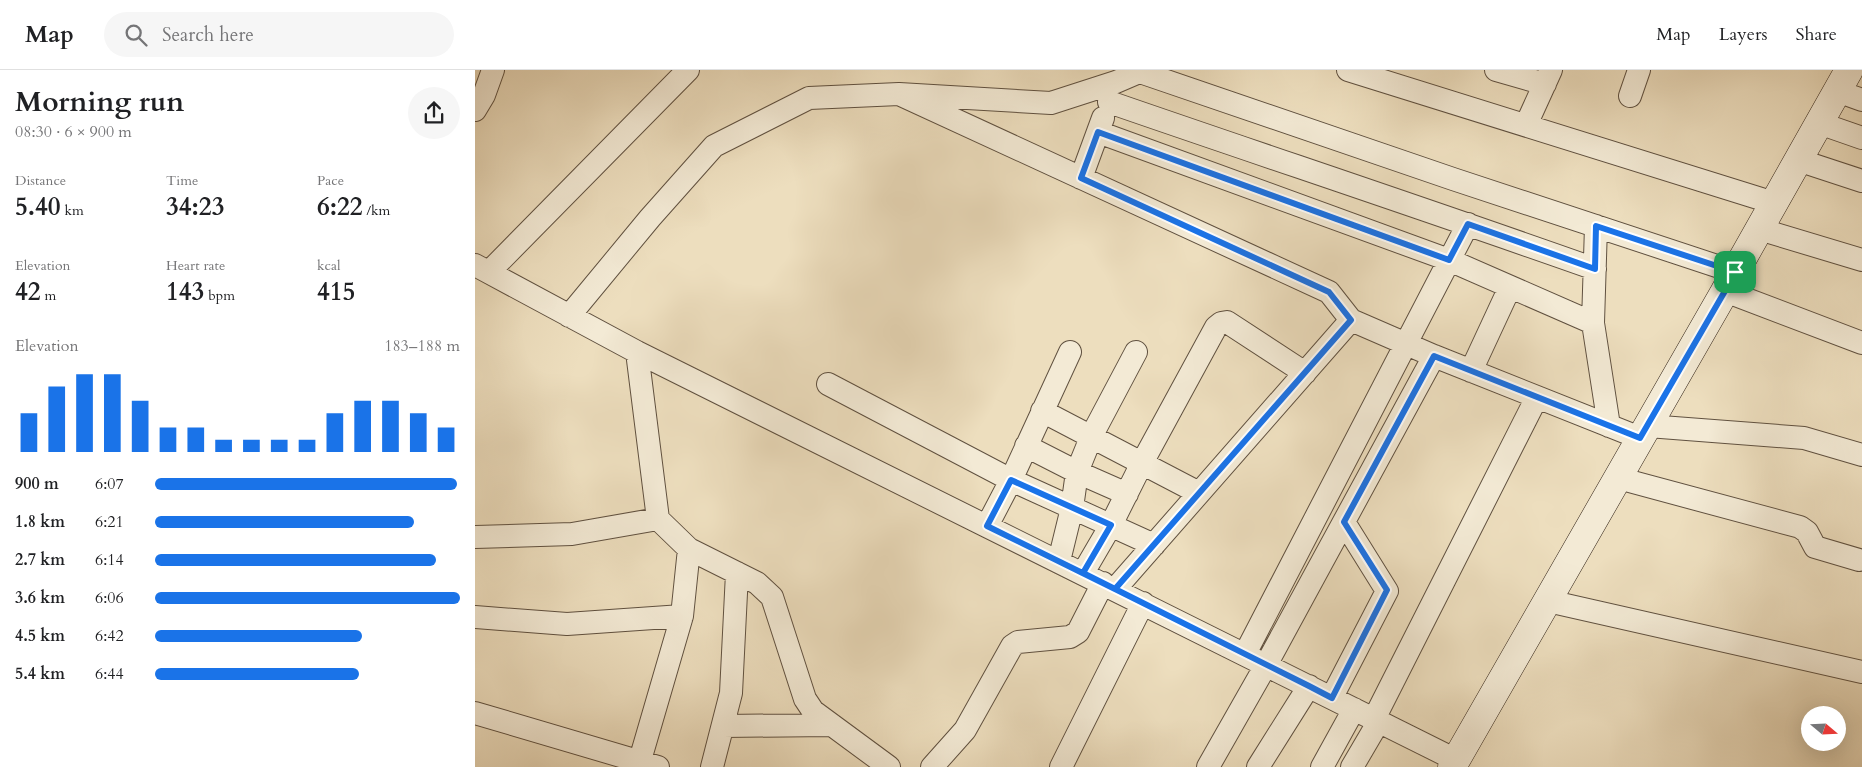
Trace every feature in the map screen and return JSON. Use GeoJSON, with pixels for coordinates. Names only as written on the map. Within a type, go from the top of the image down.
{"type":"FeatureCollection","features":[{"type":"Feature","properties":{"kind":"main road"},"geometry":{"type":"LineString","coordinates":[[1454,763],[1819,123],[1849,87]]}},
{"type":"Feature","properties":{"kind":"street"},"geometry":{"type":"LineString","coordinates":[[475,110],[484,95],[493,70]]}},
{"type":"Feature","properties":{"kind":"street"},"geometry":{"type":"LineString","coordinates":[[688,70],[482,269],[637,352],[1369,716],[1454,763]]}},
{"type":"Feature","properties":{"kind":"street"},"geometry":{"type":"LineString","coordinates":[[1349,70],[1774,202]]}},
{"type":"Feature","properties":{"kind":"street"},"geometry":{"type":"LineString","coordinates":[[1496,70],[1548,77],[1526,125]]}},
{"type":"Feature","properties":{"kind":"street"},"geometry":{"type":"LineString","coordinates":[[1630,96],[1639,70]]}},
{"type":"Feature","properties":{"kind":"street"},"geometry":{"type":"LineString","coordinates":[[569,316],[650,218],[714,146],[809,98],[899,94],[1051,103],[1113,92],[1142,71],[1453,179],[1596,226],[1730,281],[1862,343]]}},
{"type":"Feature","properties":{"kind":"street"},"geometry":{"type":"LineString","coordinates":[[1081,178],[1113,92]]}},
{"type":"Feature","properties":{"kind":"street"},"geometry":{"type":"LineString","coordinates":[[1113,92],[1352,186],[1439,214],[1595,269]]}},
{"type":"Feature","properties":{"kind":"street"},"geometry":{"type":"LineString","coordinates":[[899,94],[1329,292],[1351,320],[1434,356],[1609,426],[1644,432],[1803,438],[1862,455]]}},
{"type":"Feature","properties":{"kind":"street"},"geometry":{"type":"LineString","coordinates":[[1819,123],[1862,138]]}},
{"type":"Feature","properties":{"kind":"street"},"geometry":{"type":"LineString","coordinates":[[1098,132],[1449,260],[1593,324]]}},
{"type":"Feature","properties":{"kind":"street"},"geometry":{"type":"LineString","coordinates":[[1798,160],[1862,181]]}},
{"type":"Feature","properties":{"kind":"street"},"geometry":{"type":"LineString","coordinates":[[1439,214],[1453,179]]}},
{"type":"Feature","properties":{"kind":"street"},"geometry":{"type":"LineString","coordinates":[[1245,654],[1468,224]]}},
{"type":"Feature","properties":{"kind":"street"},"geometry":{"type":"LineString","coordinates":[[1596,226],[1593,324],[1609,426]]}},
{"type":"Feature","properties":{"kind":"street"},"geometry":{"type":"LineString","coordinates":[[1759,230],[1862,260]]}},
{"type":"Feature","properties":{"kind":"street"},"geometry":{"type":"LineString","coordinates":[[1471,371],[1510,287]]}},
{"type":"Feature","properties":{"kind":"street"},"geometry":{"type":"LineString","coordinates":[[932,767],[965,730],[1012,646],[1018,642],[1075,635],[1109,586],[1154,545],[1351,320]]}},
{"type":"Feature","properties":{"kind":"street"},"geometry":{"type":"LineString","coordinates":[[1083,573],[1111,525],[1142,463],[1216,326],[1221,322],[1227,322],[1305,373]]}},
{"type":"Feature","properties":{"kind":"street"},"geometry":{"type":"LineString","coordinates":[[637,352],[658,519],[689,548],[757,583],[772,597],[805,699],[813,711],[889,767]]}},
{"type":"Feature","properties":{"kind":"street"},"geometry":{"type":"LineString","coordinates":[[987,526],[1011,480],[1070,352]]}},
{"type":"Feature","properties":{"kind":"street"},"geometry":{"type":"LineString","coordinates":[[1059,561],[1072,508],[1077,472],[1092,435],[1135,352]]}},
{"type":"Feature","properties":{"kind":"street"},"geometry":{"type":"LineString","coordinates":[[1208,767],[1266,665],[1434,356]]}},
{"type":"Feature","properties":{"kind":"street"},"geometry":{"type":"LineString","coordinates":[[828,384],[1011,480],[1154,545]]}},
{"type":"Feature","properties":{"kind":"street"},"geometry":{"type":"LineString","coordinates":[[1352,767],[1369,716],[1537,397]]}},
{"type":"Feature","properties":{"kind":"street"},"geometry":{"type":"LineString","coordinates":[[1043,411],[1092,435],[1199,493]]}},
{"type":"Feature","properties":{"kind":"street"},"geometry":{"type":"LineString","coordinates":[[1026,446],[1077,472],[1127,494]]}},
{"type":"Feature","properties":{"kind":"street"},"geometry":{"type":"LineString","coordinates":[[1618,478],[1800,527],[1807,532],[1815,547],[1859,560]]}},
{"type":"Feature","properties":{"kind":"street"},"geometry":{"type":"LineString","coordinates":[[475,537],[572,534],[658,519]]}},
{"type":"Feature","properties":{"kind":"street"},"geometry":{"type":"LineString","coordinates":[[1332,698],[1387,590],[1344,522]]}},
{"type":"Feature","properties":{"kind":"street"},"geometry":{"type":"LineString","coordinates":[[475,713],[645,766],[682,616],[689,548]]}},
{"type":"Feature","properties":{"kind":"street"},"geometry":{"type":"LineString","coordinates":[[712,767],[731,693],[737,572]]}},
{"type":"Feature","properties":{"kind":"street"},"geometry":{"type":"LineString","coordinates":[[1548,601],[1862,672]]}},
{"type":"Feature","properties":{"kind":"street"},"geometry":{"type":"LineString","coordinates":[[1061,767],[1143,603]]}},
{"type":"Feature","properties":{"kind":"street"},"geometry":{"type":"LineString","coordinates":[[475,617],[567,624],[682,616]]}},
{"type":"Feature","properties":{"kind":"street"},"geometry":{"type":"LineString","coordinates":[[1258,767],[1309,686]]}},
{"type":"Feature","properties":{"kind":"street"},"geometry":{"type":"LineString","coordinates":[[1322,767],[1369,716]]}},
{"type":"Feature","properties":{"kind":"street"},"geometry":{"type":"LineString","coordinates":[[723,726],[832,725]]}},
{"type":"Feature","properties":{"kind":"route"},"geometry":{"type":"LineString","coordinates":[[1735,272],[1596,226],[1595,269],[1468,224],[1449,260],[1098,132],[1081,178],[1329,292],[1351,320],[1115,589],[987,526],[1011,480],[1111,525],[1083,573],[1103,583],[1115,589],[1309,686],[1332,698],[1387,590],[1344,522],[1434,356],[1640,438],[1735,272]]}}]}
